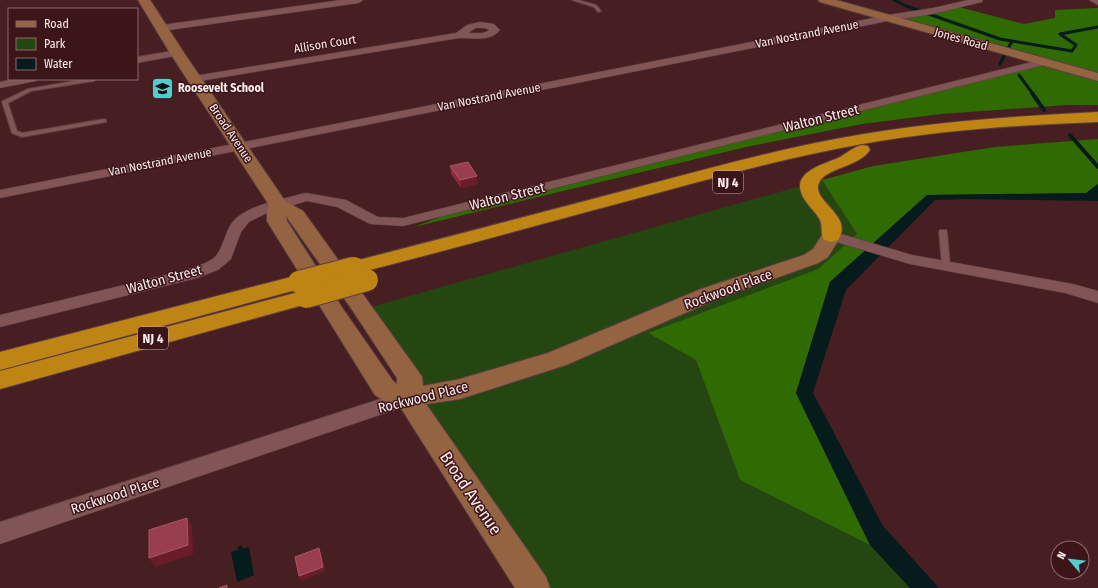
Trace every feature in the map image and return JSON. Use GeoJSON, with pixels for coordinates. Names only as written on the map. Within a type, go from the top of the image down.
{"type":"FeatureCollection","features":[{"type":"Feature","properties":{"kind":"highway","name":"NJ 4"},"geometry":{"type":"LineString","coordinates":[[0,380],[302,290],[727,169],[813,149],[877,137],[961,126],[1098,117]]}},
{"type":"Feature","properties":{"kind":"highway","name":"NJ 4"},"geometry":{"type":"LineString","coordinates":[[360,274],[759,174],[862,150],[976,134],[1098,125]]}},
{"type":"Feature","properties":{"kind":"highway"},"geometry":{"type":"LineString","coordinates":[[840,238],[832,228],[829,218],[812,197],[809,187],[810,182],[817,173],[840,163],[862,150]]}},
{"type":"Feature","properties":{"kind":"highway","name":"NJ 4"},"geometry":{"type":"LineString","coordinates":[[0,361],[302,290]]}},
{"type":"Feature","properties":{"kind":"street","name":"Broad Avenue"},"geometry":{"type":"LineString","coordinates":[[144,0],[194,80],[278,205]]}},
{"type":"Feature","properties":{"kind":"street"},"geometry":{"type":"LineString","coordinates":[[162,28],[360,0]]}},
{"type":"Feature","properties":{"kind":"street","name":"Jones Road"},"geometry":{"type":"LineString","coordinates":[[824,0],[1013,54],[1098,76]]}},
{"type":"Feature","properties":{"kind":"street","name":"Van Nostrand Avenue"},"geometry":{"type":"LineString","coordinates":[[0,194],[923,12],[965,1],[979,0]]}},
{"type":"Feature","properties":{"kind":"street"},"geometry":{"type":"LineString","coordinates":[[1093,0],[1098,2]]}},
{"type":"Feature","properties":{"kind":"street","name":"Allison Court"},"geometry":{"type":"LineString","coordinates":[[194,80],[459,35]]}},
{"type":"Feature","properties":{"kind":"street"},"geometry":{"type":"LineString","coordinates":[[138,60],[177,53]]}},
{"type":"Feature","properties":{"kind":"street","name":"Walton Street"},"geometry":{"type":"LineString","coordinates":[[0,321],[191,274],[208,268],[225,256],[234,231],[239,223],[250,215],[306,197],[341,203],[375,221],[403,222],[1044,62]]}},
{"type":"Feature","properties":{"kind":"street"},"geometry":{"type":"LineString","coordinates":[[0,85],[27,80]]}},
{"type":"Feature","properties":{"kind":"street"},"geometry":{"type":"LineString","coordinates":[[278,205],[276,211],[277,221],[326,301],[384,388],[392,393],[408,398]]}},
{"type":"Feature","properties":{"kind":"street"},"geometry":{"type":"LineString","coordinates":[[840,238],[910,259],[1067,288],[1098,297]]}},
{"type":"Feature","properties":{"kind":"street","name":"Rockwood Place"},"geometry":{"type":"LineString","coordinates":[[0,533],[408,398],[460,389],[557,359],[709,294],[811,259],[821,253],[827,245],[840,238]]}},
{"type":"Feature","properties":{"kind":"street","name":"Broad Avenue"},"geometry":{"type":"LineString","coordinates":[[408,398],[534,588]]}},
{"type":"Feature","properties":{"kind":"lane"},"geometry":{"type":"LineString","coordinates":[[574,0],[595,6],[599,11]]}},
{"type":"Feature","properties":{"kind":"lane"},"geometry":{"type":"LineString","coordinates":[[88,80],[30,90],[5,102],[14,132],[17,134],[33,133],[104,121]]}},
{"type":"Feature","properties":{"kind":"lane"},"geometry":{"type":"LineString","coordinates":[[943,232],[946,265]]}},
{"type":"Feature","properties":{"kind":"green space"},"geometry":{"type":"Polygon","coordinates":[[[955,6],[1024,24],[1055,18],[1055,10],[1098,8],[1098,105],[1067,105],[941,114],[862,124],[746,147],[414,227],[471,205],[1048,62],[887,19],[955,6]]]}},
{"type":"Feature","properties":{"kind":"green space"},"geometry":{"type":"Polygon","coordinates":[[[1098,139],[1098,184],[1086,193],[927,195],[830,282],[796,393],[870,545],[740,480],[696,360],[648,333],[818,269],[857,234],[822,180],[873,166],[995,147],[1098,139]]]}},
{"type":"Feature","properties":{"kind":"green space"},"geometry":{"type":"Polygon","coordinates":[[[822,180],[857,234],[818,269],[648,333],[696,360],[740,480],[870,545],[910,588],[539,588],[353,312],[822,180]]]}},
{"type":"Feature","properties":{"kind":"water"},"geometry":{"type":"Polygon","coordinates":[[[1098,184],[1098,201],[935,200],[846,290],[813,393],[883,526],[939,588],[910,588],[870,545],[796,393],[830,282],[927,195],[1086,193],[1098,184]]]}},
{"type":"Feature","properties":{"kind":"water"},"geometry":{"type":"Polygon","coordinates":[[[242,545],[243,549],[249,547],[254,575],[237,582],[231,552],[238,550],[238,547],[242,545]]]}},
{"type":"Feature","properties":{"kind":"building"},"geometry":{"type":"Polygon","coordinates":[[[468,162],[477,176],[460,180],[450,166],[468,162]]]}},
{"type":"Feature","properties":{"kind":"building"},"geometry":{"type":"Polygon","coordinates":[[[187,518],[188,545],[149,558],[149,530],[187,518]]]}},
{"type":"Feature","properties":{"kind":"building"},"geometry":{"type":"Polygon","coordinates":[[[319,548],[323,567],[299,576],[295,557],[319,548]]]}},
{"type":"Feature","properties":{"kind":"building"},"geometry":{"type":"Polygon","coordinates":[[[227,585],[227,588],[219,588],[227,585]]]}},
{"type":"Feature","properties":{"kind":"waterway"},"geometry":{"type":"LineString","coordinates":[[894,0],[906,6],[1000,39],[1012,41]]}},
{"type":"Feature","properties":{"kind":"waterway"},"geometry":{"type":"LineString","coordinates":[[1012,41],[1072,51],[1076,45],[1060,34],[1098,27]]}},
{"type":"Feature","properties":{"kind":"waterway"},"geometry":{"type":"LineString","coordinates":[[1000,64],[1012,41]]}},
{"type":"Feature","properties":{"kind":"waterway"},"geometry":{"type":"LineString","coordinates":[[1019,75],[1033,94]]}},
{"type":"Feature","properties":{"kind":"waterway"},"geometry":{"type":"LineString","coordinates":[[1032,93],[1044,110]]}},
{"type":"Feature","properties":{"kind":"waterway"},"geometry":{"type":"LineString","coordinates":[[1070,135],[1098,167]]}},
{"type":"Feature","properties":{"kind":"place","name":"Roosevelt School"},"geometry":{"type":"Point","coordinates":[162,88]}}]}
